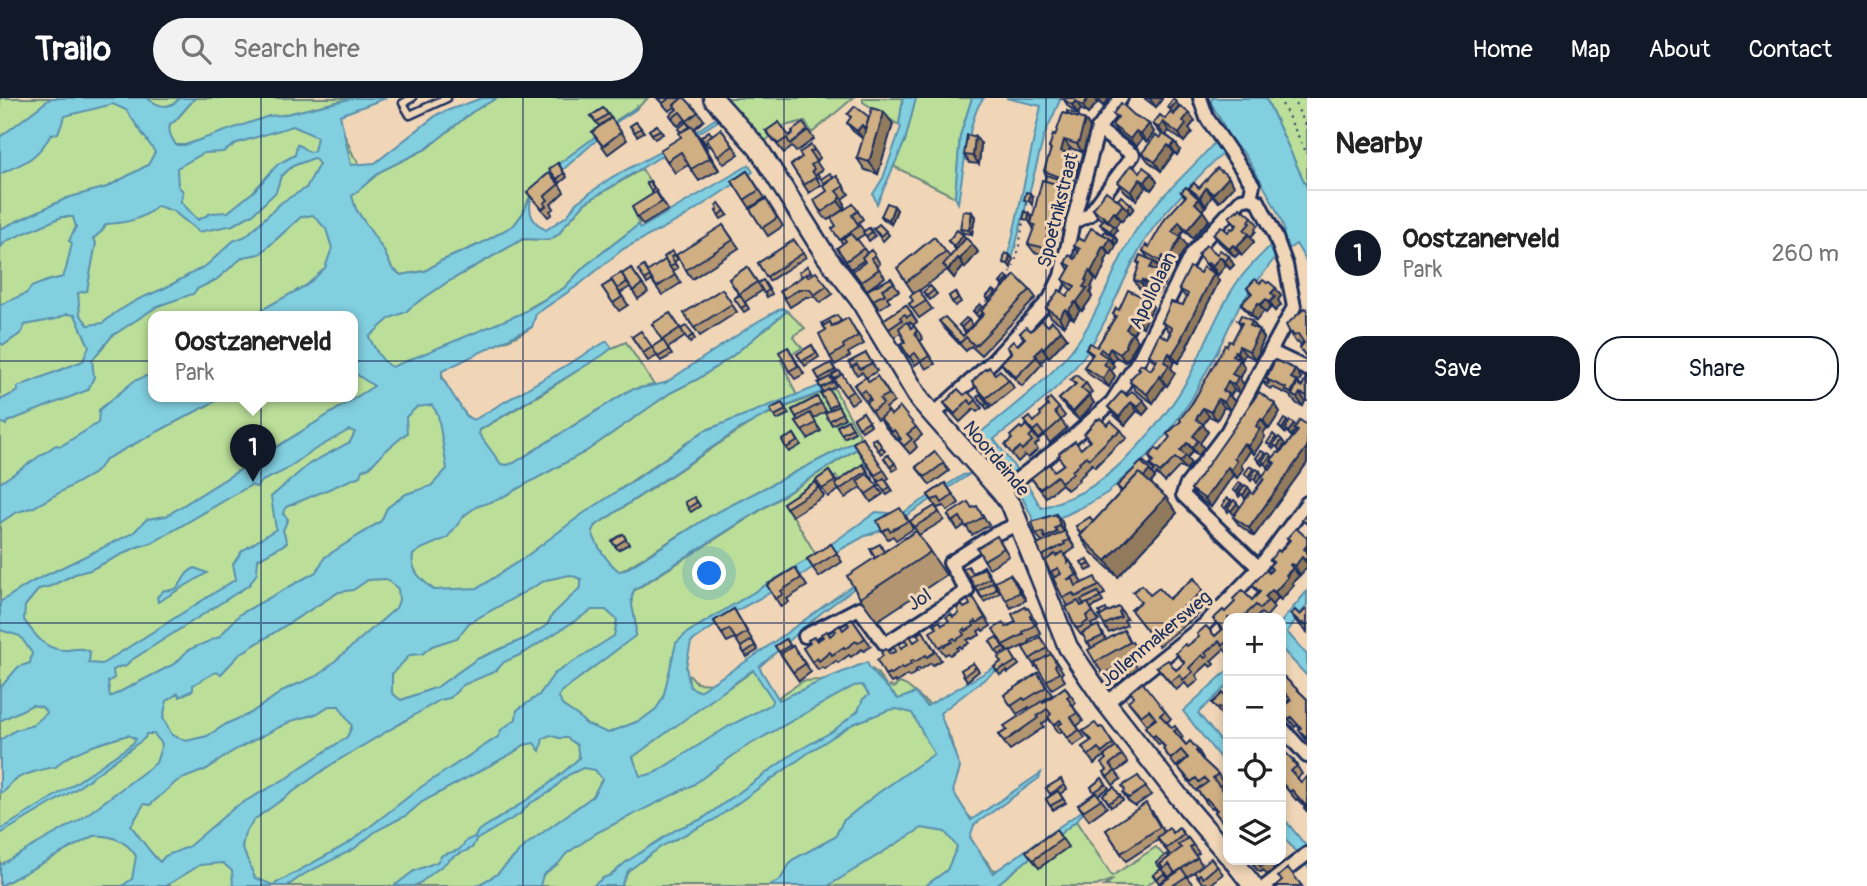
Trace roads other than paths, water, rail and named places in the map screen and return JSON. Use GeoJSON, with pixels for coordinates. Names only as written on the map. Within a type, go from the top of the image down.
{"type":"FeatureCollection","features":[{"type":"Feature","properties":{"kind":"street","name":"Noordeinde"},"geometry":{"type":"LineString","coordinates":[[713,98],[758,148],[825,256],[860,300],[908,383],[933,415],[1007,488],[1012,507],[1068,647],[1106,704],[1223,849]]}},
{"type":"Feature","properties":{"kind":"street","name":"Spoetnikstraat"},"geometry":{"type":"LineString","coordinates":[[933,415],[993,361],[1050,299],[1062,276],[1073,222],[1098,129],[1121,98]]}},
{"type":"Feature","properties":{"kind":"street"},"geometry":{"type":"LineString","coordinates":[[1200,98],[1207,118],[1253,185],[1250,198],[1258,201],[1275,235],[1294,307],[1227,432],[1186,486],[1183,495],[1259,568]]}},
{"type":"Feature","properties":{"kind":"street"},"geometry":{"type":"LineString","coordinates":[[1073,222],[1088,215],[1133,155],[1098,129]]}},
{"type":"Feature","properties":{"kind":"street","name":"Apollolaan"},"geometry":{"type":"LineString","coordinates":[[1007,488],[1074,436],[1112,402],[1140,358],[1192,253],[1241,201],[1250,198]]}},
{"type":"Feature","properties":{"kind":"street"},"geometry":{"type":"LineString","coordinates":[[1271,352],[1307,369]]}},
{"type":"Feature","properties":{"kind":"street","name":"Jollenmakersweg"},"geometry":{"type":"LineString","coordinates":[[1106,704],[1205,624],[1259,568],[1307,503]]}},
{"type":"Feature","properties":{"kind":"street","name":"Jol"},"geometry":{"type":"LineString","coordinates":[[805,636],[859,608],[885,644],[967,592],[950,563],[993,535],[1020,523]]}},
{"type":"Feature","properties":{"kind":"street"},"geometry":{"type":"LineString","coordinates":[[1286,733],[1307,757]]}},
{"type":"Feature","properties":{"kind":"street"},"geometry":{"type":"LineString","coordinates":[[1266,886],[1303,857]]}},
{"type":"Feature","properties":{"kind":"street"},"geometry":{"type":"LineString","coordinates":[[1237,865],[1253,886]]}},
{"type":"Feature","properties":{"kind":"lane"},"geometry":{"type":"LineString","coordinates":[[412,98],[403,103],[410,115],[447,98]]}},
{"type":"Feature","properties":{"kind":"water"},"geometry":{"type":"Polygon","coordinates":[[[51,98],[147,98],[168,106],[180,98],[195,98],[170,124],[170,134],[176,145],[185,145],[269,116],[354,98],[386,98],[340,115],[351,165],[375,163],[438,114],[482,98],[497,98],[472,112],[426,149],[381,171],[352,196],[356,209],[392,268],[401,275],[425,271],[514,225],[523,213],[536,185],[554,167],[636,107],[531,198],[530,209],[537,224],[546,230],[568,215],[576,203],[612,177],[683,140],[715,119],[718,121],[585,203],[559,234],[549,240],[523,239],[446,283],[406,312],[390,318],[369,337],[382,358],[392,367],[520,314],[564,288],[585,266],[638,225],[641,228],[749,165],[753,172],[681,219],[623,249],[580,284],[536,314],[532,327],[442,371],[442,378],[467,417],[474,420],[607,341],[612,348],[603,355],[480,430],[479,434],[501,464],[507,465],[630,390],[665,383],[757,322],[782,308],[787,311],[731,357],[698,379],[670,393],[585,452],[499,499],[476,507],[465,515],[447,538],[413,555],[415,571],[434,590],[478,588],[704,431],[819,386],[822,392],[771,412],[741,428],[595,526],[592,531],[602,553],[619,571],[625,570],[710,516],[856,441],[864,444],[634,590],[632,601],[636,623],[635,636],[561,692],[559,697],[562,705],[586,724],[608,733],[641,720],[656,709],[663,698],[676,643],[687,633],[823,550],[876,512],[901,514],[963,475],[970,474],[898,521],[836,552],[800,576],[738,610],[691,642],[686,667],[690,687],[699,691],[753,657],[856,583],[861,583],[821,613],[759,667],[779,700],[867,662],[870,669],[898,699],[915,693],[927,706],[1000,664],[1002,666],[940,713],[960,768],[953,791],[971,820],[1041,773],[1039,778],[974,825],[970,837],[993,873],[1099,799],[1101,801],[995,886],[925,886],[947,870],[957,847],[945,832],[922,828],[828,886],[768,886],[780,880],[792,860],[835,837],[843,821],[934,754],[912,713],[889,710],[853,724],[714,820],[662,846],[628,871],[623,886],[593,886],[677,829],[702,819],[794,753],[833,731],[858,711],[863,699],[869,695],[862,685],[854,686],[742,749],[693,785],[598,832],[566,854],[543,875],[540,886],[476,886],[496,875],[527,844],[593,796],[602,779],[595,770],[583,768],[568,775],[520,814],[476,840],[472,848],[453,857],[420,883],[414,886],[394,886],[414,871],[437,862],[442,855],[459,850],[467,840],[475,837],[478,831],[543,788],[579,758],[577,745],[567,738],[550,735],[543,739],[540,751],[534,743],[524,745],[422,802],[407,815],[376,831],[354,849],[306,873],[287,886],[233,886],[232,871],[223,863],[200,865],[166,886],[122,886],[132,879],[136,856],[123,843],[112,837],[93,836],[0,886],[0,865],[81,819],[156,763],[162,744],[154,734],[146,734],[145,738],[76,789],[0,834],[0,830],[71,786],[136,739],[128,735],[89,747],[70,756],[56,767],[20,777],[0,793],[0,740],[16,730],[33,725],[47,713],[42,707],[32,705],[0,721],[0,688],[18,667],[30,663],[32,653],[20,636],[0,630],[0,602],[32,582],[133,533],[147,519],[166,516],[348,402],[358,402],[358,396],[374,386],[358,375],[358,311],[260,311],[307,285],[325,268],[332,248],[326,229],[313,215],[301,217],[260,254],[243,257],[216,280],[197,289],[193,294],[148,311],[112,336],[92,360],[94,377],[88,390],[7,422],[6,425],[0,422],[0,400],[18,391],[17,387],[83,361],[89,346],[75,315],[67,314],[25,325],[21,333],[4,345],[0,343],[0,305],[27,293],[31,287],[63,277],[72,243],[69,241],[76,227],[73,217],[62,217],[6,241],[0,248],[0,229],[67,198],[107,187],[148,165],[155,152],[126,110],[113,104],[65,116],[58,133],[51,135],[35,155],[0,174],[0,137],[51,98]],[[293,126],[237,143],[223,152],[204,153],[177,168],[178,186],[183,191],[181,202],[198,220],[211,213],[228,212],[253,192],[278,164],[295,155],[297,144],[309,152],[314,151],[317,137],[293,126]],[[314,158],[293,166],[281,176],[276,192],[253,214],[233,225],[199,232],[173,211],[157,206],[146,215],[133,220],[106,224],[93,239],[96,243],[87,291],[78,293],[80,314],[88,325],[103,323],[137,300],[207,265],[233,241],[246,236],[282,202],[306,188],[319,164],[314,158]],[[432,405],[417,407],[406,417],[407,433],[370,467],[362,470],[360,476],[286,507],[283,514],[288,519],[283,530],[287,543],[258,559],[257,573],[249,585],[130,661],[125,667],[113,670],[114,678],[108,682],[110,697],[176,663],[188,650],[219,637],[240,614],[316,572],[325,557],[381,521],[387,508],[406,494],[431,486],[447,469],[438,415],[432,405]],[[349,430],[284,471],[262,481],[256,487],[251,485],[152,543],[39,589],[25,606],[24,620],[47,645],[60,650],[85,649],[90,652],[89,663],[102,664],[236,579],[233,564],[242,551],[276,529],[271,497],[309,464],[350,442],[355,432],[349,430]],[[570,575],[546,580],[469,623],[457,638],[432,646],[422,654],[410,655],[392,674],[392,693],[401,700],[437,687],[477,659],[526,638],[547,625],[552,615],[581,587],[581,579],[570,575]],[[386,579],[368,580],[353,590],[339,592],[240,654],[221,674],[216,672],[193,685],[193,690],[180,697],[178,693],[167,701],[163,718],[172,735],[186,741],[207,736],[249,714],[286,689],[319,675],[396,608],[399,600],[398,589],[386,579]],[[592,610],[524,653],[504,662],[496,671],[463,685],[450,698],[440,700],[332,764],[255,819],[245,833],[242,847],[255,878],[273,885],[349,843],[421,787],[499,736],[501,730],[516,719],[517,710],[539,695],[554,674],[614,636],[617,620],[606,610],[592,610]],[[753,670],[633,757],[640,776],[656,772],[729,726],[770,705],[773,700],[753,670]],[[329,706],[316,714],[291,721],[233,751],[207,769],[177,781],[150,805],[144,804],[131,826],[160,862],[165,856],[188,847],[235,807],[292,775],[347,737],[352,726],[339,706],[329,706]]]}},
{"type":"Feature","properties":{"kind":"water"},"geometry":{"type":"Polygon","coordinates":[[[903,98],[916,98],[905,141],[877,204],[873,194],[883,178],[901,127],[899,125],[903,98]]]}},
{"type":"Feature","properties":{"kind":"water"},"geometry":{"type":"Polygon","coordinates":[[[972,98],[984,98],[970,131],[958,203],[955,197],[960,136],[972,98]]]}},
{"type":"Feature","properties":{"kind":"water"},"geometry":{"type":"Polygon","coordinates":[[[1006,98],[1061,98],[1044,136],[1012,259],[1008,258],[1041,106],[1006,98]]]}},
{"type":"Feature","properties":{"kind":"water"},"geometry":{"type":"Polygon","coordinates":[[[1212,98],[1266,98],[1307,188],[1307,262],[1296,244],[1274,259],[1239,306],[1191,400],[1147,457],[1107,493],[1066,515],[1036,525],[1018,489],[974,438],[1044,380],[1079,340],[1133,235],[1165,194],[1224,131],[1224,126],[1211,103],[1212,98]],[[1234,146],[1206,169],[1154,227],[1131,265],[1100,330],[1072,371],[1040,402],[994,439],[1042,508],[1097,483],[1142,442],[1168,410],[1188,379],[1234,287],[1284,231],[1260,179],[1243,152],[1234,146]]]}},
{"type":"Feature","properties":{"kind":"water"},"geometry":{"type":"Polygon","coordinates":[[[148,375],[148,402],[214,402],[106,459],[96,472],[0,523],[0,483],[56,445],[61,446],[98,423],[99,410],[134,381],[148,375]]]}},
{"type":"Feature","properties":{"kind":"water"},"geometry":{"type":"Polygon","coordinates":[[[195,568],[207,573],[158,602],[157,597],[164,590],[175,589],[186,574],[195,568]]]}},
{"type":"Feature","properties":{"kind":"water"},"geometry":{"type":"Polygon","coordinates":[[[1307,591],[1307,605],[1287,632],[1307,655],[1307,676],[1286,653],[1286,616],[1307,591]]]}},
{"type":"Feature","properties":{"kind":"water"},"geometry":{"type":"Polygon","coordinates":[[[1223,675],[1223,690],[1198,713],[1223,744],[1223,762],[1183,711],[1223,675]]]}},
{"type":"Feature","properties":{"kind":"water"},"geometry":{"type":"Polygon","coordinates":[[[1286,821],[1307,847],[1307,866],[1286,840],[1286,821]]]}},
{"type":"Feature","properties":{"kind":"place","name":"Oostzanerveld"},"geometry":{"type":"Point","coordinates":[253,482]}}]}
